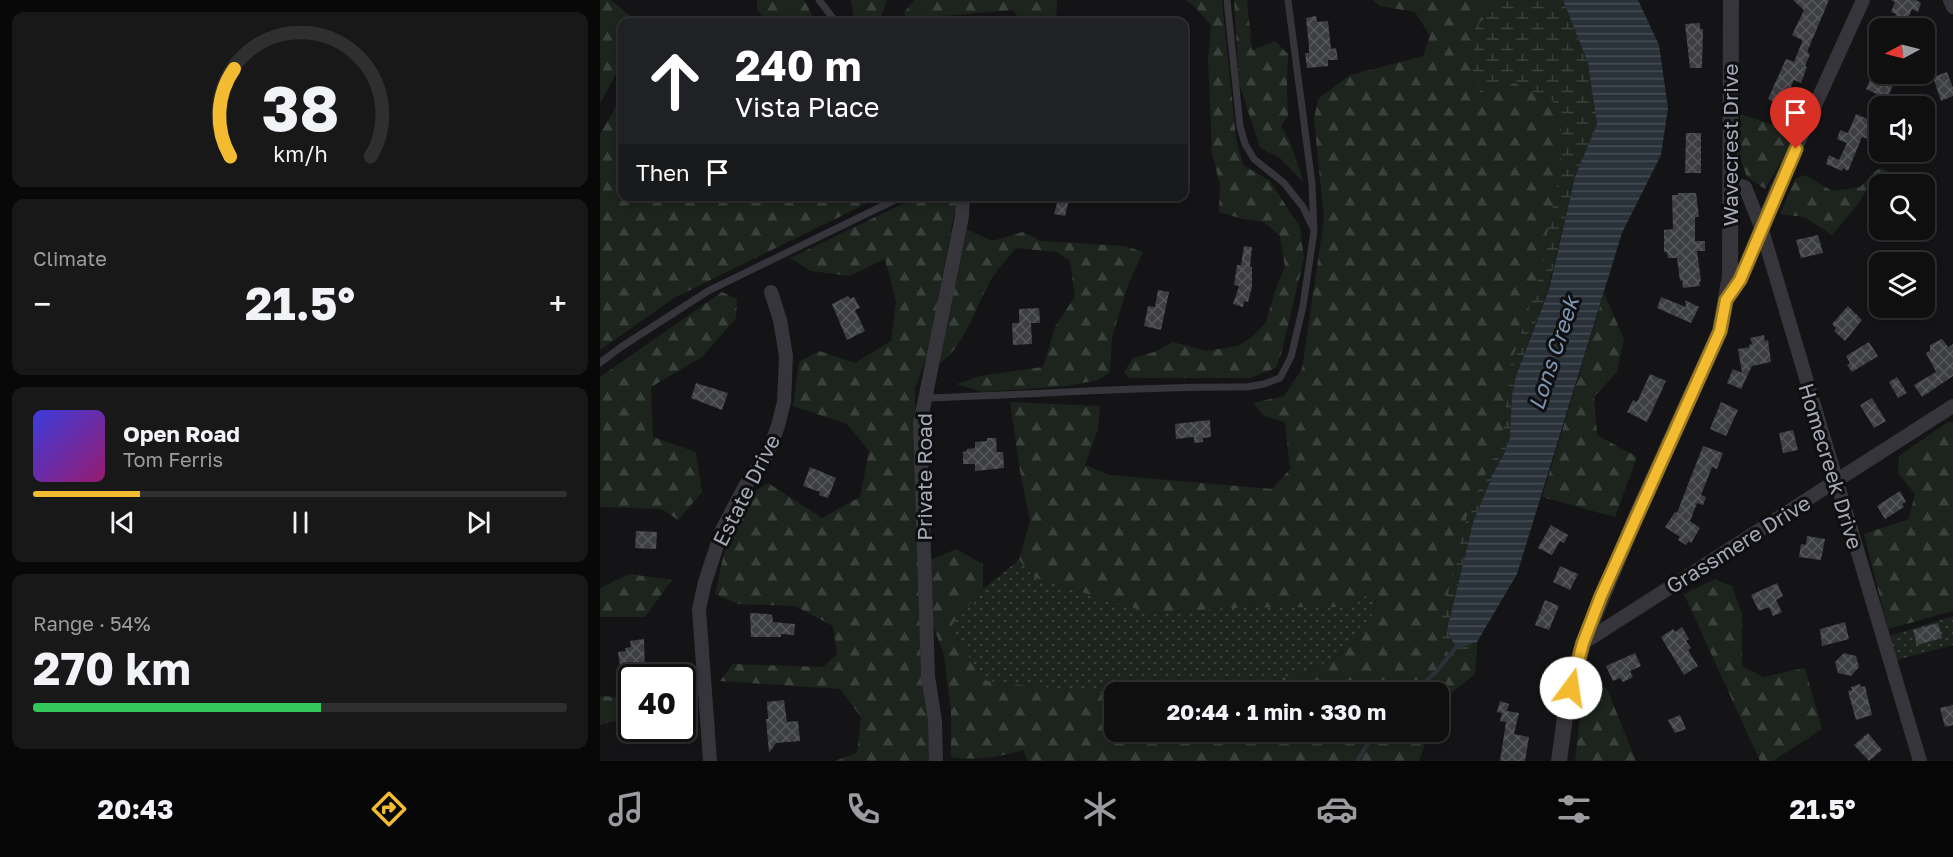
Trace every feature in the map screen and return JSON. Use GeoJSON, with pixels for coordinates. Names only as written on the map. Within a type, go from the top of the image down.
{"type":"FeatureCollection","features":[{"type":"Feature","properties":{"kind":"street","name":"Wavecrest Drive"},"geometry":{"type":"LineString","coordinates":[[1559,761],[1568,703],[1583,643],[1630,530],[1720,331],[1730,276],[1731,0]]}},
{"type":"Feature","properties":{"kind":"street"},"geometry":{"type":"LineString","coordinates":[[1726,300],[1740,280],[1761,227],[1863,0]]}},
{"type":"Feature","properties":{"kind":"street"},"geometry":{"type":"LineString","coordinates":[[1950,0],[1953,7]]}},
{"type":"Feature","properties":{"kind":"street","name":"Homecreek Drive"},"geometry":{"type":"LineString","coordinates":[[1730,183],[1745,187],[1761,227],[1918,760]]}},
{"type":"Feature","properties":{"kind":"street","name":"Private Road"},"geometry":{"type":"LineString","coordinates":[[936,761],[935,721],[928,676],[924,597],[920,424],[962,216],[963,201]]}},
{"type":"Feature","properties":{"kind":"street","name":"Estate Drive"},"geometry":{"type":"LineString","coordinates":[[710,761],[699,609],[705,582],[722,531],[745,486],[767,455],[784,402],[786,356],[780,320],[771,292]]}},
{"type":"Feature","properties":{"kind":"street","name":"Grassmere Drive"},"geometry":{"type":"LineString","coordinates":[[1583,643],[1953,406]]}},
{"type":"Feature","properties":{"kind":"lane"},"geometry":{"type":"LineString","coordinates":[[819,0],[833,18]]}},
{"type":"Feature","properties":{"kind":"lane"},"geometry":{"type":"LineString","coordinates":[[1227,0],[1240,126],[1245,144],[1254,159],[1284,183],[1303,207],[1314,231]]}},
{"type":"Feature","properties":{"kind":"lane"},"geometry":{"type":"LineString","coordinates":[[925,398],[1000,396],[1097,389],[1247,387],[1280,378],[1291,357],[1303,306],[1314,231],[1312,184],[1288,0]]}},
{"type":"Feature","properties":{"kind":"lane"},"geometry":{"type":"LineString","coordinates":[[600,363],[708,291],[893,201]]}},
{"type":"Feature","properties":{"kind":"green space"},"geometry":{"type":"Polygon","coordinates":[[[600,0],[611,0],[633,18],[618,18],[618,70],[600,104],[600,0]]]}},
{"type":"Feature","properties":{"kind":"green space"},"geometry":{"type":"Polygon","coordinates":[[[757,0],[804,0],[814,18],[764,18],[757,10],[757,0]]]}},
{"type":"Feature","properties":{"kind":"green space"},"geometry":{"type":"Polygon","coordinates":[[[851,0],[887,0],[880,18],[854,18],[851,0]]]}},
{"type":"Feature","properties":{"kind":"green space"},"geometry":{"type":"Polygon","coordinates":[[[914,0],[1057,0],[1056,18],[1018,18],[1014,10],[943,16],[943,18],[906,18],[904,13],[914,0]]]}},
{"type":"Feature","properties":{"kind":"green space"},"geometry":{"type":"Polygon","coordinates":[[[1185,0],[1222,0],[1236,138],[1243,165],[1270,181],[1300,227],[1304,258],[1282,351],[1276,368],[1250,378],[1129,378],[1124,372],[1133,358],[1154,352],[1173,342],[1206,351],[1238,346],[1253,336],[1266,322],[1285,267],[1280,236],[1264,222],[1219,212],[1220,185],[1212,153],[1208,59],[1211,25],[1193,5],[1185,0]]]}},
{"type":"Feature","properties":{"kind":"green space"},"geometry":{"type":"Polygon","coordinates":[[[1234,0],[1247,0],[1252,50],[1275,41],[1288,54],[1288,116],[1281,126],[1290,142],[1304,183],[1280,158],[1260,148],[1239,83],[1234,0]]]}},
{"type":"Feature","properties":{"kind":"green space"},"geometry":{"type":"Polygon","coordinates":[[[1373,0],[1501,0],[1475,28],[1480,93],[1515,83],[1553,101],[1564,140],[1539,277],[1511,364],[1502,439],[1468,512],[1448,655],[1477,651],[1475,674],[1449,695],[1449,682],[1270,682],[1332,661],[1369,629],[1378,591],[1340,607],[1223,608],[1154,614],[1035,578],[1019,560],[1030,521],[1010,402],[1100,406],[1098,429],[1085,465],[1110,475],[1272,489],[1290,469],[1285,422],[1264,416],[1253,403],[1284,396],[1302,369],[1324,219],[1314,119],[1318,99],[1350,75],[1423,56],[1430,36],[1415,12],[1380,6],[1373,0]]]}},
{"type":"Feature","properties":{"kind":"green space"},"geometry":{"type":"Polygon","coordinates":[[[1501,0],[1563,0],[1588,63],[1598,124],[1575,177],[1548,289],[1516,376],[1512,395],[1510,437],[1473,522],[1447,630],[1457,649],[1477,642],[1477,651],[1448,655],[1439,628],[1468,512],[1502,439],[1511,364],[1539,277],[1564,140],[1553,101],[1515,83],[1480,93],[1473,70],[1475,28],[1501,0]]]}},
{"type":"Feature","properties":{"kind":"green space"},"geometry":{"type":"Polygon","coordinates":[[[618,103],[618,201],[872,201],[674,298],[600,350],[600,134],[618,103]]]}},
{"type":"Feature","properties":{"kind":"green space"},"geometry":{"type":"Polygon","coordinates":[[[1740,115],[1791,131],[1794,140],[1765,189],[1747,177],[1738,152],[1740,115]]]}},
{"type":"Feature","properties":{"kind":"green space"},"geometry":{"type":"Polygon","coordinates":[[[1882,168],[1893,174],[1872,174],[1882,168]]]}},
{"type":"Feature","properties":{"kind":"green space"},"geometry":{"type":"Polygon","coordinates":[[[1805,175],[1832,191],[1860,187],[1869,177],[1869,186],[1859,203],[1832,235],[1804,217],[1780,214],[1795,179],[1805,175]]]}},
{"type":"Feature","properties":{"kind":"green space"},"geometry":{"type":"Polygon","coordinates":[[[909,201],[956,201],[928,353],[915,388],[921,675],[931,740],[930,761],[835,761],[857,753],[861,717],[840,689],[720,681],[733,664],[823,667],[837,654],[833,626],[795,606],[738,604],[715,594],[724,553],[754,492],[768,483],[822,518],[860,497],[869,451],[847,424],[793,406],[799,362],[819,351],[855,363],[891,341],[896,302],[885,259],[850,276],[810,271],[790,258],[909,201]]]}},
{"type":"Feature","properties":{"kind":"green space"},"geometry":{"type":"Polygon","coordinates":[[[966,229],[992,241],[1023,232],[1041,241],[1125,246],[1143,252],[1128,285],[1112,337],[1110,372],[1098,380],[1068,386],[982,392],[957,384],[980,376],[1043,367],[1055,327],[1075,296],[1070,261],[1057,252],[1016,248],[990,281],[968,328],[954,350],[936,365],[966,229]]]}},
{"type":"Feature","properties":{"kind":"green space"},"geometry":{"type":"Polygon","coordinates":[[[722,292],[737,299],[736,318],[702,357],[651,387],[653,437],[696,452],[702,492],[678,520],[662,509],[600,507],[600,377],[722,292]]]}},
{"type":"Feature","properties":{"kind":"green space"},"geometry":{"type":"Polygon","coordinates":[[[1604,293],[1624,339],[1617,372],[1594,397],[1597,435],[1637,457],[1615,517],[1542,497],[1604,293]]]}},
{"type":"Feature","properties":{"kind":"green space"},"geometry":{"type":"Polygon","coordinates":[[[1948,422],[1953,422],[1953,611],[1888,629],[1864,534],[1909,519],[1915,494],[1898,473],[1899,456],[1948,422]]]}},
{"type":"Feature","properties":{"kind":"green space"},"geometry":{"type":"Polygon","coordinates":[[[956,549],[983,564],[983,589],[951,626],[968,656],[987,681],[1104,694],[1104,742],[1426,742],[1419,761],[1028,761],[1023,750],[987,758],[951,757],[951,713],[944,655],[933,625],[931,560],[956,549]]]}},
{"type":"Feature","properties":{"kind":"green space"},"geometry":{"type":"Polygon","coordinates":[[[1019,560],[1035,578],[1154,614],[1223,608],[1340,607],[1378,590],[1369,629],[1331,661],[1272,682],[1104,682],[1104,694],[987,681],[968,656],[951,626],[983,589],[1019,560]]]}},
{"type":"Feature","properties":{"kind":"green space"},"geometry":{"type":"Polygon","coordinates":[[[629,574],[672,580],[645,617],[600,617],[600,588],[629,574]]]}},
{"type":"Feature","properties":{"kind":"green space"},"geometry":{"type":"Polygon","coordinates":[[[1715,579],[1732,586],[1742,614],[1742,666],[1763,677],[1805,668],[1822,729],[1773,761],[1760,761],[1684,594],[1715,579]]]}},
{"type":"Feature","properties":{"kind":"green space"},"geometry":{"type":"Polygon","coordinates":[[[1953,616],[1953,645],[1897,660],[1889,636],[1953,616]]]}},
{"type":"Feature","properties":{"kind":"green space"},"geometry":{"type":"Polygon","coordinates":[[[1595,682],[1607,689],[1636,761],[1575,761],[1582,698],[1595,682]]]}},
{"type":"Feature","properties":{"kind":"green space"},"geometry":{"type":"Polygon","coordinates":[[[600,696],[618,697],[618,720],[600,725],[600,696]]]}},
{"type":"Feature","properties":{"kind":"water"},"geometry":{"type":"Polygon","coordinates":[[[1563,0],[1638,0],[1659,45],[1668,108],[1661,155],[1622,233],[1517,574],[1477,642],[1457,649],[1447,631],[1473,522],[1510,437],[1512,395],[1516,376],[1549,289],[1575,177],[1597,124],[1588,63],[1563,0]]]}},
{"type":"Feature","properties":{"kind":"building"},"geometry":{"type":"Polygon","coordinates":[[[1793,0],[1829,0],[1807,52],[1810,54],[1801,83],[1794,80],[1780,112],[1771,109],[1774,102],[1768,99],[1786,59],[1794,62],[1802,42],[1792,35],[1804,10],[1793,0]]]}},
{"type":"Feature","properties":{"kind":"building"},"geometry":{"type":"Polygon","coordinates":[[[1891,0],[1916,0],[1921,3],[1918,12],[1912,9],[1908,18],[1894,18],[1896,14],[1891,12],[1895,2],[1891,0]]]}},
{"type":"Feature","properties":{"kind":"building"},"geometry":{"type":"Polygon","coordinates":[[[1316,16],[1317,22],[1328,21],[1331,49],[1336,48],[1338,60],[1328,60],[1328,66],[1307,68],[1305,53],[1309,53],[1309,47],[1306,18],[1316,16]]]}},
{"type":"Feature","properties":{"kind":"building"},"geometry":{"type":"Polygon","coordinates":[[[1700,23],[1700,29],[1703,29],[1702,68],[1690,68],[1685,24],[1700,23]]]}},
{"type":"Feature","properties":{"kind":"building"},"geometry":{"type":"Polygon","coordinates":[[[1947,72],[1953,88],[1953,96],[1941,101],[1935,76],[1947,72]]]}},
{"type":"Feature","properties":{"kind":"building"},"geometry":{"type":"Polygon","coordinates":[[[1869,82],[1869,84],[1893,84],[1888,96],[1881,96],[1866,89],[1869,82]]]}},
{"type":"Feature","properties":{"kind":"building"},"geometry":{"type":"Polygon","coordinates":[[[1856,114],[1869,120],[1867,127],[1869,128],[1869,139],[1862,137],[1848,171],[1843,168],[1842,171],[1826,164],[1829,155],[1839,160],[1847,143],[1837,139],[1840,130],[1848,133],[1856,114]]]}},
{"type":"Feature","properties":{"kind":"building"},"geometry":{"type":"Polygon","coordinates":[[[1686,133],[1701,133],[1701,173],[1685,173],[1686,133]]]}},
{"type":"Feature","properties":{"kind":"building"},"geometry":{"type":"Polygon","coordinates":[[[1678,193],[1696,193],[1699,217],[1695,217],[1695,241],[1705,241],[1705,251],[1697,251],[1700,286],[1683,288],[1677,258],[1668,258],[1667,252],[1664,252],[1664,230],[1673,229],[1672,195],[1678,195],[1678,193]]]}},
{"type":"Feature","properties":{"kind":"building"},"geometry":{"type":"Polygon","coordinates":[[[1058,201],[1069,201],[1065,216],[1054,214],[1058,201]]]}},
{"type":"Feature","properties":{"kind":"building"},"geometry":{"type":"Polygon","coordinates":[[[1818,235],[1823,253],[1801,258],[1796,240],[1818,235]]]}},
{"type":"Feature","properties":{"kind":"building"},"geometry":{"type":"Polygon","coordinates":[[[1244,246],[1252,247],[1250,267],[1252,267],[1252,287],[1248,302],[1244,301],[1243,307],[1233,304],[1239,286],[1234,285],[1237,265],[1241,265],[1244,246]]]}},
{"type":"Feature","properties":{"kind":"building"},"geometry":{"type":"Polygon","coordinates":[[[1158,290],[1169,292],[1161,330],[1144,326],[1148,306],[1155,307],[1158,290]]]}},
{"type":"Feature","properties":{"kind":"building"},"geometry":{"type":"Polygon","coordinates":[[[848,296],[850,299],[854,297],[860,308],[855,310],[865,331],[847,340],[832,304],[848,296]]]}},
{"type":"Feature","properties":{"kind":"building"},"geometry":{"type":"Polygon","coordinates":[[[1661,297],[1686,307],[1685,300],[1699,307],[1691,323],[1657,308],[1661,297]]]}},
{"type":"Feature","properties":{"kind":"building"},"geometry":{"type":"Polygon","coordinates":[[[1848,306],[1862,320],[1845,341],[1834,331],[1836,328],[1832,324],[1848,306]]]}},
{"type":"Feature","properties":{"kind":"building"},"geometry":{"type":"Polygon","coordinates":[[[1039,308],[1040,323],[1031,323],[1032,344],[1013,345],[1012,323],[1019,323],[1019,309],[1039,308]]]}},
{"type":"Feature","properties":{"kind":"building"},"geometry":{"type":"Polygon","coordinates":[[[1764,335],[1765,341],[1768,340],[1771,362],[1752,366],[1741,389],[1727,383],[1733,369],[1742,373],[1738,349],[1750,347],[1749,345],[1752,344],[1750,338],[1764,335]]]}},
{"type":"Feature","properties":{"kind":"building"},"geometry":{"type":"Polygon","coordinates":[[[1942,339],[1948,347],[1953,344],[1953,376],[1922,397],[1914,385],[1936,372],[1926,353],[1930,351],[1930,345],[1942,339]]]}},
{"type":"Feature","properties":{"kind":"building"},"geometry":{"type":"Polygon","coordinates":[[[1869,342],[1878,356],[1852,372],[1847,365],[1850,363],[1846,356],[1869,342]]]}},
{"type":"Feature","properties":{"kind":"building"},"geometry":{"type":"Polygon","coordinates":[[[1650,374],[1666,381],[1647,422],[1627,412],[1633,400],[1637,402],[1650,374]]]}},
{"type":"Feature","properties":{"kind":"building"},"geometry":{"type":"Polygon","coordinates":[[[1897,377],[1907,393],[1898,398],[1889,382],[1897,377]]]}},
{"type":"Feature","properties":{"kind":"building"},"geometry":{"type":"Polygon","coordinates":[[[696,383],[728,393],[722,410],[691,398],[696,383]]]}},
{"type":"Feature","properties":{"kind":"building"},"geometry":{"type":"Polygon","coordinates":[[[1872,398],[1886,421],[1874,428],[1860,405],[1872,398]]]}},
{"type":"Feature","properties":{"kind":"building"},"geometry":{"type":"Polygon","coordinates":[[[1721,402],[1738,410],[1726,436],[1710,429],[1721,402]]]}},
{"type":"Feature","properties":{"kind":"building"},"geometry":{"type":"Polygon","coordinates":[[[1210,420],[1211,437],[1203,438],[1203,442],[1194,443],[1194,437],[1176,439],[1175,424],[1210,420]]]}},
{"type":"Feature","properties":{"kind":"building"},"geometry":{"type":"Polygon","coordinates":[[[1793,430],[1798,450],[1783,453],[1779,433],[1793,430]]]}},
{"type":"Feature","properties":{"kind":"building"},"geometry":{"type":"Polygon","coordinates":[[[987,438],[996,438],[997,452],[1003,452],[1004,468],[975,471],[975,464],[963,464],[963,452],[975,448],[975,442],[987,441],[987,438]]]}},
{"type":"Feature","properties":{"kind":"building"},"geometry":{"type":"Polygon","coordinates":[[[1703,446],[1723,453],[1717,469],[1712,467],[1701,495],[1706,497],[1703,505],[1697,503],[1690,521],[1700,528],[1691,543],[1689,541],[1686,545],[1678,540],[1680,537],[1665,527],[1675,512],[1677,513],[1703,446]]]}},
{"type":"Feature","properties":{"kind":"building"},"geometry":{"type":"Polygon","coordinates":[[[810,467],[836,478],[828,498],[819,495],[820,492],[803,486],[810,467]]]}},
{"type":"Feature","properties":{"kind":"building"},"geometry":{"type":"Polygon","coordinates":[[[1900,491],[1906,502],[1902,504],[1904,507],[1885,519],[1877,506],[1900,491]]]}},
{"type":"Feature","properties":{"kind":"building"},"geometry":{"type":"Polygon","coordinates":[[[1551,525],[1568,535],[1564,543],[1560,541],[1552,555],[1538,548],[1551,525]]]}},
{"type":"Feature","properties":{"kind":"building"},"geometry":{"type":"Polygon","coordinates":[[[636,531],[657,532],[656,549],[635,548],[636,531]]]}},
{"type":"Feature","properties":{"kind":"building"},"geometry":{"type":"Polygon","coordinates":[[[1807,536],[1825,539],[1821,560],[1799,557],[1801,544],[1806,545],[1807,536]]]}},
{"type":"Feature","properties":{"kind":"building"},"geometry":{"type":"Polygon","coordinates":[[[1560,566],[1578,574],[1570,590],[1553,582],[1560,566]]]}},
{"type":"Feature","properties":{"kind":"building"},"geometry":{"type":"Polygon","coordinates":[[[1777,583],[1783,596],[1776,600],[1782,612],[1773,616],[1769,607],[1759,611],[1751,595],[1777,583]]]}},
{"type":"Feature","properties":{"kind":"building"},"geometry":{"type":"Polygon","coordinates":[[[1545,600],[1559,606],[1549,630],[1535,625],[1545,600]]]}},
{"type":"Feature","properties":{"kind":"building"},"geometry":{"type":"Polygon","coordinates":[[[750,613],[768,614],[772,615],[773,622],[795,624],[794,635],[751,637],[750,613]]]}},
{"type":"Feature","properties":{"kind":"building"},"geometry":{"type":"Polygon","coordinates":[[[1845,622],[1849,639],[1822,646],[1820,629],[1845,622]]]}},
{"type":"Feature","properties":{"kind":"building"},"geometry":{"type":"Polygon","coordinates":[[[1938,623],[1942,638],[1917,645],[1913,630],[1938,623]]]}},
{"type":"Feature","properties":{"kind":"building"},"geometry":{"type":"Polygon","coordinates":[[[1682,627],[1689,639],[1686,641],[1691,648],[1688,650],[1698,666],[1684,675],[1661,637],[1673,629],[1675,632],[1682,627]]]}},
{"type":"Feature","properties":{"kind":"building"},"geometry":{"type":"Polygon","coordinates":[[[644,639],[645,664],[620,664],[618,652],[626,651],[625,648],[631,647],[630,641],[644,639]]]}},
{"type":"Feature","properties":{"kind":"building"},"geometry":{"type":"Polygon","coordinates":[[[1635,653],[1641,666],[1630,671],[1633,677],[1623,682],[1620,678],[1613,681],[1606,666],[1635,653]]]}},
{"type":"Feature","properties":{"kind":"building"},"geometry":{"type":"Polygon","coordinates":[[[1844,653],[1856,656],[1859,667],[1851,676],[1838,673],[1835,662],[1844,653]]]}},
{"type":"Feature","properties":{"kind":"building"},"geometry":{"type":"Polygon","coordinates":[[[1860,684],[1861,687],[1865,686],[1872,715],[1856,720],[1848,691],[1852,690],[1851,687],[1860,684]]]}},
{"type":"Feature","properties":{"kind":"building"},"geometry":{"type":"Polygon","coordinates":[[[784,700],[787,722],[798,721],[800,741],[776,743],[769,753],[767,702],[784,700]]]}},
{"type":"Feature","properties":{"kind":"building"},"geometry":{"type":"Polygon","coordinates":[[[1500,701],[1509,704],[1507,711],[1519,713],[1514,734],[1529,737],[1525,761],[1500,761],[1506,722],[1500,721],[1502,713],[1497,712],[1500,701]]]}},
{"type":"Feature","properties":{"kind":"building"},"geometry":{"type":"Polygon","coordinates":[[[1953,705],[1953,725],[1945,727],[1940,708],[1953,705]]]}},
{"type":"Feature","properties":{"kind":"building"},"geometry":{"type":"Polygon","coordinates":[[[1680,715],[1686,729],[1675,733],[1668,720],[1680,715]]]}},
{"type":"Feature","properties":{"kind":"building"},"geometry":{"type":"Polygon","coordinates":[[[1868,733],[1882,750],[1869,761],[1854,745],[1868,733]]]}},
{"type":"Feature","properties":{"kind":"waterway","name":"Lons Creek"},"geometry":{"type":"LineString","coordinates":[[1425,682],[1457,646]]}},
{"type":"Feature","properties":{"kind":"waterway","name":"Lons Creek"},"geometry":{"type":"LineString","coordinates":[[1357,761],[1369,742]]}},
{"type":"Feature","properties":{"kind":"route"},"geometry":{"type":"LineString","coordinates":[[1571,688],[1583,643],[1601,596],[1720,331],[1726,300],[1740,280],[1796,149]]}}]}
